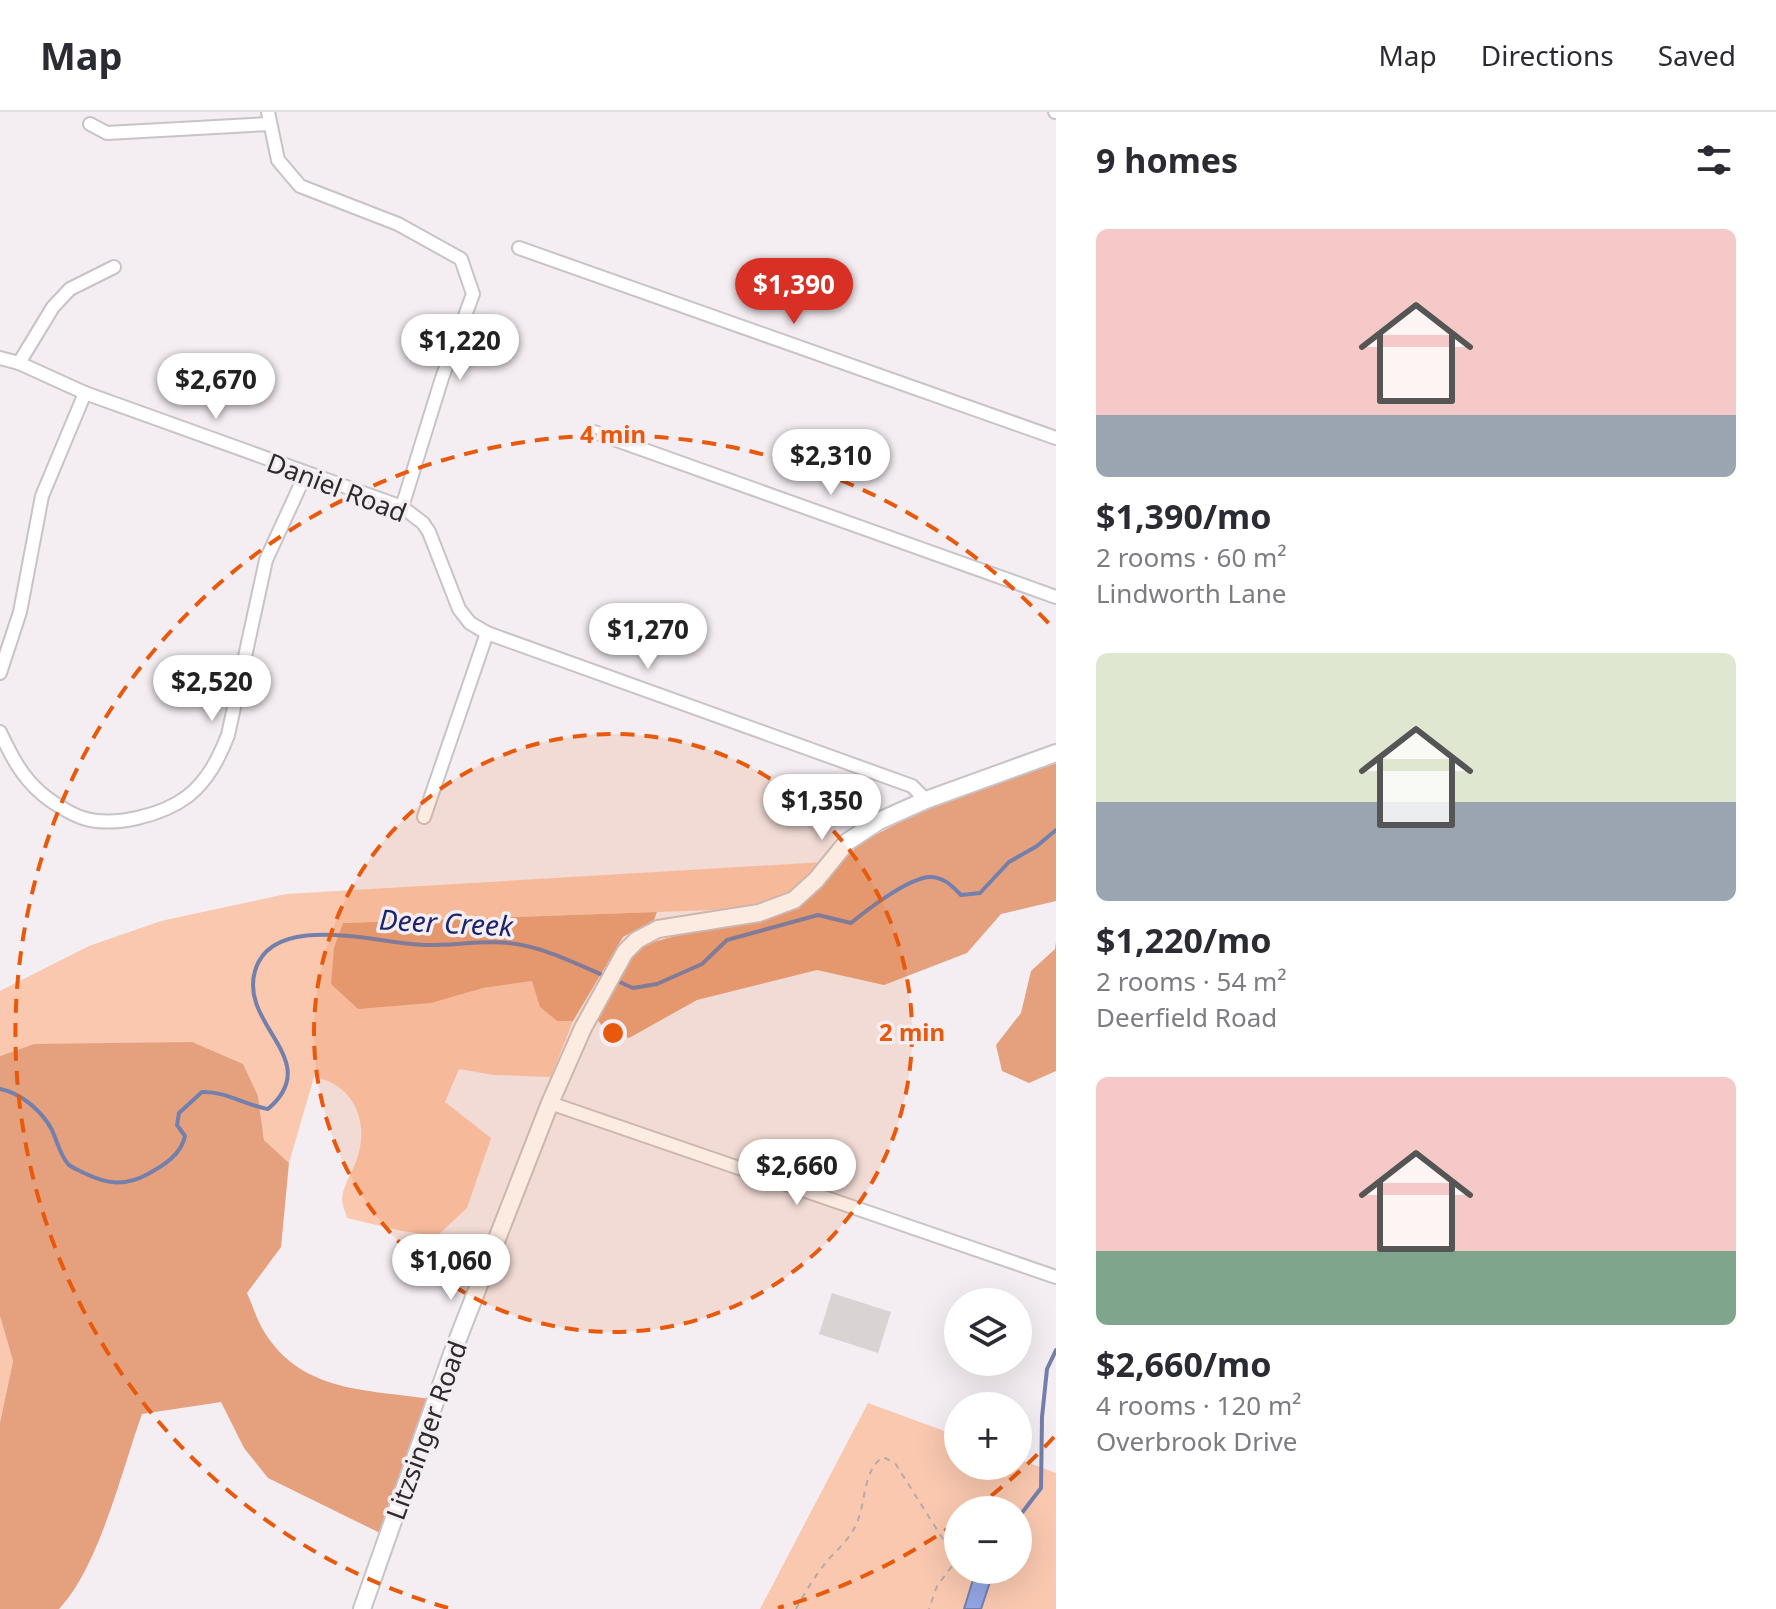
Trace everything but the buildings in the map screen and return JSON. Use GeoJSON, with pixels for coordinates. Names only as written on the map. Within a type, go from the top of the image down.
{"type":"FeatureCollection","features":[{"type":"Feature","properties":{"kind":"street"},"geometry":{"type":"LineString","coordinates":[[90,124],[107,133],[269,118],[278,160],[300,186],[398,224],[461,259],[473,294],[442,378],[402,507]]}},
{"type":"Feature","properties":{"kind":"street"},"geometry":{"type":"LineString","coordinates":[[519,248],[1056,438]]}},
{"type":"Feature","properties":{"kind":"street"},"geometry":{"type":"LineString","coordinates":[[19,363],[53,307],[70,289],[114,267]]}},
{"type":"Feature","properties":{"kind":"street","name":"Daniel Road"},"geometry":{"type":"LineString","coordinates":[[0,358],[19,363],[85,393],[402,507],[423,523],[429,532],[459,609],[470,623],[487,633],[912,786],[926,800]]}},
{"type":"Feature","properties":{"kind":"street"},"geometry":{"type":"LineString","coordinates":[[0,673],[20,612],[42,496],[85,393]]}},
{"type":"Feature","properties":{"kind":"street"},"geometry":{"type":"LineString","coordinates":[[594,432],[1056,597]]}},
{"type":"Feature","properties":{"kind":"street"},"geometry":{"type":"LineString","coordinates":[[0,732],[15,764],[41,794],[83,818],[124,821],[169,808],[189,795],[219,758],[228,735],[266,560],[306,473]]}},
{"type":"Feature","properties":{"kind":"street"},"geometry":{"type":"LineString","coordinates":[[424,817],[487,633]]}},
{"type":"Feature","properties":{"kind":"street","name":"Litzsinger Road"},"geometry":{"type":"LineString","coordinates":[[362,1609],[452,1354],[550,1103],[589,1015],[620,959],[637,940],[658,929],[759,913],[794,900],[861,831],[926,800],[1056,753]]}},
{"type":"Feature","properties":{"kind":"street"},"geometry":{"type":"LineString","coordinates":[[550,1103],[1056,1277]]}},
{"type":"Feature","properties":{"kind":"path"},"geometry":{"type":"LineString","coordinates":[[796,1609],[811,1581],[853,1532],[873,1465],[883,1457],[895,1463],[953,1555],[952,1566],[937,1586],[929,1609]]}},
{"type":"Feature","properties":{"kind":"shaded area"},"geometry":{"type":"Polygon","coordinates":[[[1056,760],[1056,901],[1001,914],[967,953],[884,985],[817,970],[697,1000],[629,1038],[604,1028],[596,1018],[628,962],[647,944],[693,931],[738,925],[783,914],[802,905],[860,843],[936,803],[1056,760]]]}},
{"type":"Feature","properties":{"kind":"shaded area"},"geometry":{"type":"Polygon","coordinates":[[[824,862],[798,886],[775,899],[715,910],[343,923],[483,988],[532,981],[557,1021],[573,1021],[551,1077],[494,1075],[459,1069],[445,1102],[491,1138],[467,1208],[437,1236],[347,1218],[342,1199],[359,1152],[361,1126],[353,1103],[327,1080],[314,1077],[289,1163],[264,1140],[258,1096],[109,1045],[34,1044],[0,1056],[0,991],[89,946],[161,921],[286,894],[824,862]]]}},
{"type":"Feature","properties":{"kind":"shaded area"},"geometry":{"type":"Polygon","coordinates":[[[657,912],[654,920],[623,937],[573,1021],[557,1021],[540,1007],[532,981],[483,988],[431,1003],[358,1009],[331,984],[334,948],[343,923],[657,912]]]}},
{"type":"Feature","properties":{"kind":"shaded area"},"geometry":{"type":"Polygon","coordinates":[[[1056,942],[1056,1071],[1029,1083],[1002,1071],[996,1045],[1021,1013],[1031,971],[1055,949],[1056,942]]]}},
{"type":"Feature","properties":{"kind":"shaded area"},"geometry":{"type":"Polygon","coordinates":[[[192,1042],[243,1064],[258,1096],[264,1140],[289,1163],[281,1247],[247,1293],[265,1333],[280,1353],[317,1378],[360,1390],[429,1399],[380,1533],[268,1478],[244,1448],[221,1402],[142,1414],[98,1544],[73,1591],[59,1609],[0,1609],[0,1423],[13,1361],[0,1316],[0,1056],[34,1044],[192,1042]]]}},
{"type":"Feature","properties":{"kind":"shaded area"},"geometry":{"type":"Polygon","coordinates":[[[0,1316],[13,1361],[0,1423],[0,1316]]]}},
{"type":"Feature","properties":{"kind":"shaded area"},"geometry":{"type":"Polygon","coordinates":[[[868,1403],[944,1431],[944,1480],[1032,1480],[1032,1464],[1056,1473],[1056,1609],[760,1609],[868,1403]]]}},
{"type":"Feature","properties":{"kind":"water"},"geometry":{"type":"Polygon","coordinates":[[[972,1584],[989,1584],[981,1609],[964,1609],[972,1584]]]}},
{"type":"Feature","properties":{"kind":"waterway","name":"Deer Creek"},"geometry":{"type":"LineString","coordinates":[[615,980],[633,988],[657,984],[702,964],[727,940],[818,915],[851,923],[898,889],[919,879],[933,877],[943,880],[961,895],[980,893],[1009,862],[1037,846],[1056,830]]}},
{"type":"Feature","properties":{"kind":"waterway","name":"Deer Creek"},"geometry":{"type":"LineString","coordinates":[[0,1089],[23,1099],[43,1116],[70,1165],[108,1182],[131,1181],[154,1171],[176,1154],[185,1136],[177,1125],[179,1113],[202,1092],[268,1109],[283,1091],[288,1074],[285,1058],[258,1009],[253,991],[255,971],[265,952],[282,941],[329,935],[423,945],[509,943],[547,952],[607,977]]}},
{"type":"Feature","properties":{"kind":"waterway"},"geometry":{"type":"LineString","coordinates":[[1032,1500],[1041,1488],[1042,1417],[1047,1369],[1056,1350]]}}]}
